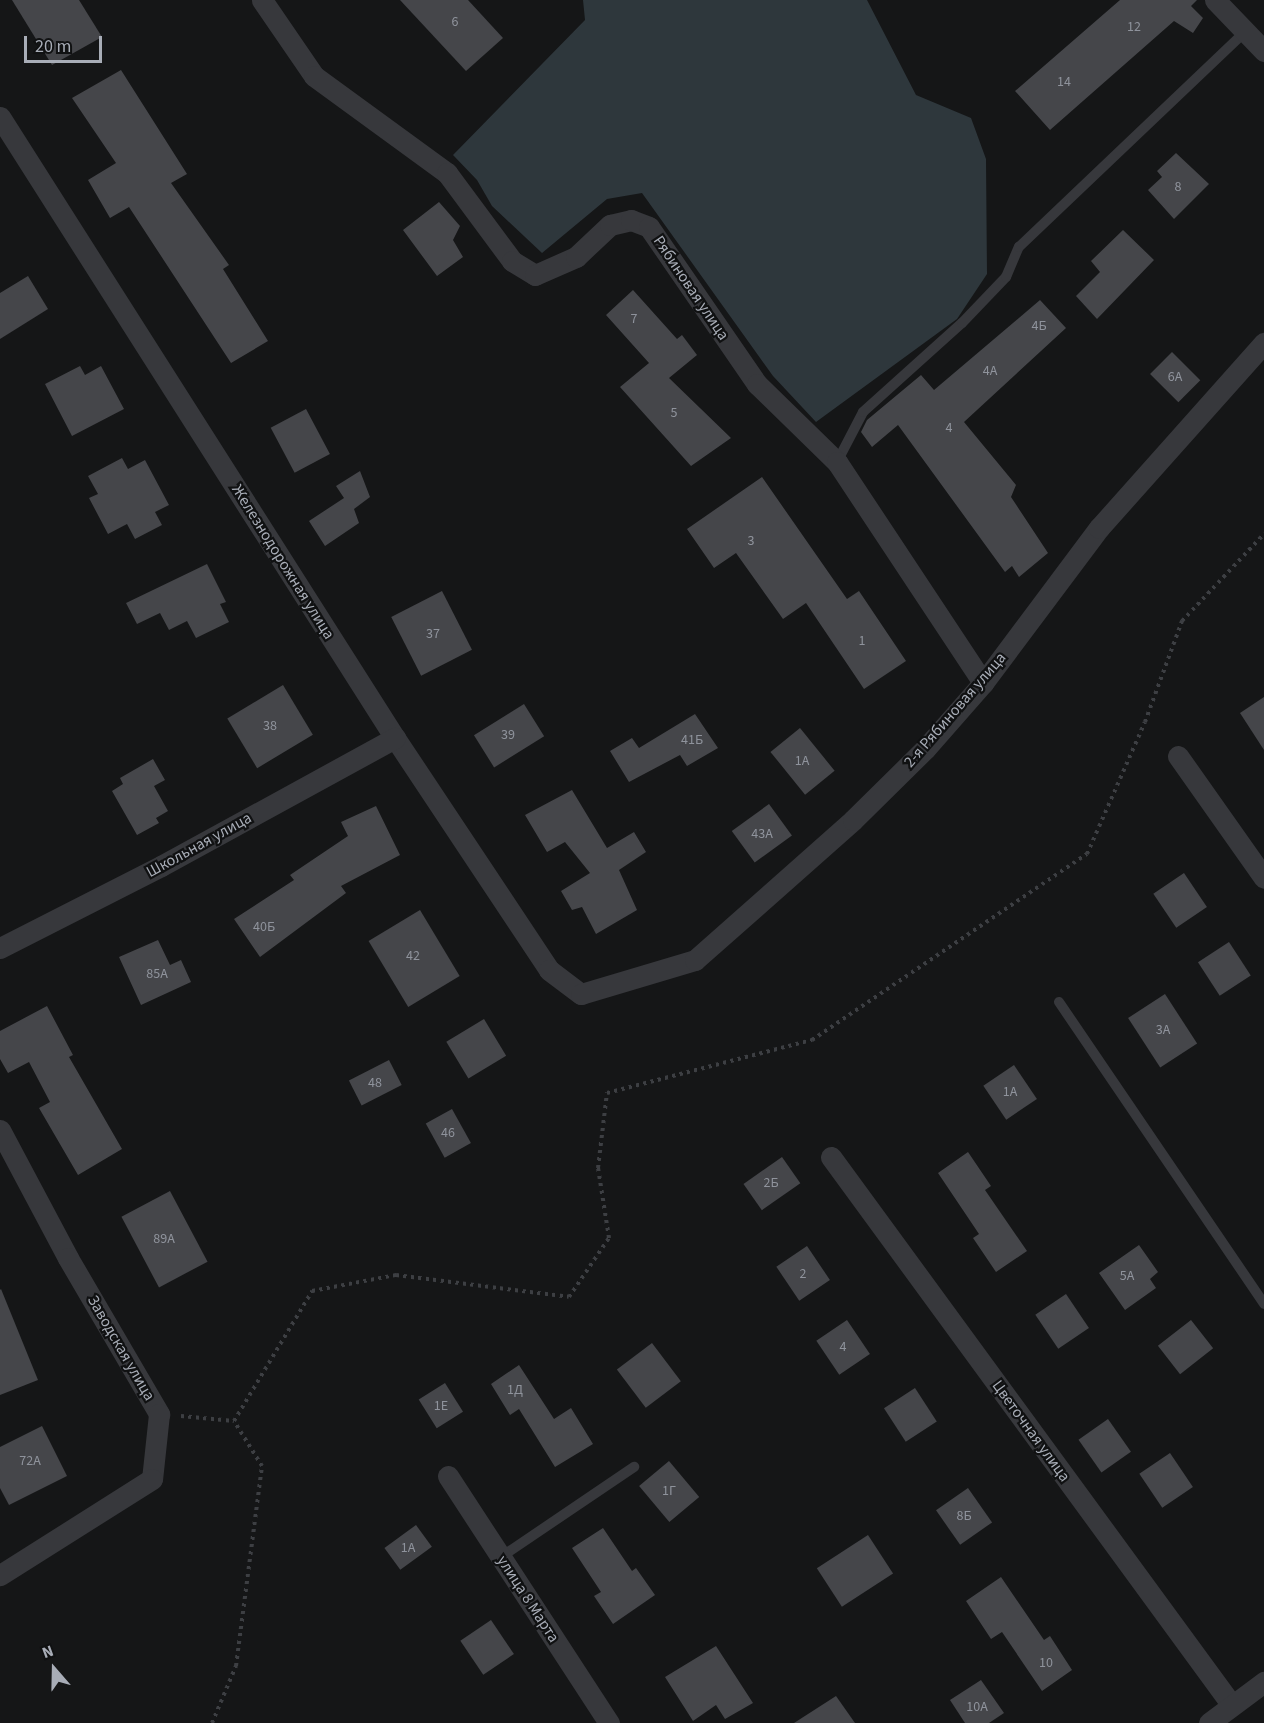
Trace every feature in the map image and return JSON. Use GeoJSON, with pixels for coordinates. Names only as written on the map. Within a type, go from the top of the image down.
{"type":"FeatureCollection","features":[{"type":"Feature","properties":{"kind":"street","name":"Рябиновая улица"},"geometry":{"type":"LineString","coordinates":[[262,0],[314,76],[447,173],[512,261],[535,275],[576,257],[610,225],[631,220],[650,227],[757,384],[837,462],[982,683]]}},
{"type":"Feature","properties":{"kind":"street"},"geometry":{"type":"LineString","coordinates":[[1215,0],[1264,51]]}},
{"type":"Feature","properties":{"kind":"street","name":"Железнодорожная улица"},"geometry":{"type":"LineString","coordinates":[[0,117],[395,738],[549,970],[581,994]]}},
{"type":"Feature","properties":{"kind":"street","name":"2-я Рябиновая улица"},"geometry":{"type":"LineString","coordinates":[[581,994],[695,960],[853,820],[925,749],[982,683],[1099,528],[1264,343]]}},
{"type":"Feature","properties":{"kind":"street","name":"Школьная улица"},"geometry":{"type":"LineString","coordinates":[[0,948],[161,867],[395,738]]}},
{"type":"Feature","properties":{"kind":"street"},"geometry":{"type":"LineString","coordinates":[[1178,756],[1264,878]]}},
{"type":"Feature","properties":{"kind":"street","name":"Заводская улица"},"geometry":{"type":"LineString","coordinates":[[0,1130],[68,1258],[159,1414],[152,1479],[0,1575]]}},
{"type":"Feature","properties":{"kind":"street","name":"Цветочная улица"},"geometry":{"type":"LineString","coordinates":[[831,1157],[1232,1704]]}},
{"type":"Feature","properties":{"kind":"street","name":"улица 8 Марта"},"geometry":{"type":"LineString","coordinates":[[448,1476],[609,1723]]}},
{"type":"Feature","properties":{"kind":"street"},"geometry":{"type":"LineString","coordinates":[[1209,1723],[1264,1682]]}},
{"type":"Feature","properties":{"kind":"lane"},"geometry":{"type":"LineString","coordinates":[[837,462],[863,412],[962,323],[1006,277],[1019,247],[1245,32]]}},
{"type":"Feature","properties":{"kind":"lane"},"geometry":{"type":"LineString","coordinates":[[1059,1002],[1264,1304]]}},
{"type":"Feature","properties":{"kind":"lane"},"geometry":{"type":"LineString","coordinates":[[501,1557],[634,1467]]}},
{"type":"Feature","properties":{"kind":"path"},"geometry":{"type":"LineString","coordinates":[[234,1421],[312,1291],[396,1275],[569,1297],[609,1238],[598,1168],[607,1092],[812,1040],[1087,854],[1145,722],[1182,621],[1264,534]]}},
{"type":"Feature","properties":{"kind":"path"},"geometry":{"type":"LineString","coordinates":[[159,1414],[234,1421]]}},
{"type":"Feature","properties":{"kind":"path"},"geometry":{"type":"LineString","coordinates":[[212,1723],[236,1666],[261,1466],[234,1421]]}},
{"type":"Feature","properties":{"kind":"shaded area"},"geometry":{"type":"Polygon","coordinates":[[[583,0],[867,0],[916,95],[971,118],[986,159],[987,274],[957,319],[816,422],[773,376],[642,193],[607,199],[542,253],[492,206],[477,180],[453,155],[585,20],[583,0]]]}},
{"type":"Feature","properties":{"kind":"building"},"geometry":{"type":"Polygon","coordinates":[[[12,0],[79,0],[102,37],[52,65],[12,0]]]}},
{"type":"Feature","properties":{"kind":"building"},"geometry":{"type":"Polygon","coordinates":[[[400,0],[468,0],[503,38],[466,71],[400,0]]]}},
{"type":"Feature","properties":{"kind":"building"},"geometry":{"type":"Polygon","coordinates":[[[1120,0],[1197,0],[1191,6],[1203,18],[1193,33],[1174,21],[1050,130],[1015,91],[1120,0]]]}},
{"type":"Feature","properties":{"kind":"building"},"geometry":{"type":"Polygon","coordinates":[[[121,70],[187,174],[171,183],[229,265],[223,269],[268,341],[231,363],[129,207],[110,218],[88,180],[116,163],[72,98],[121,70]]]}},
{"type":"Feature","properties":{"kind":"building"},"geometry":{"type":"Polygon","coordinates":[[[1176,153],[1209,184],[1174,219],[1148,190],[1162,177],[1157,171],[1176,153]]]}},
{"type":"Feature","properties":{"kind":"building"},"geometry":{"type":"Polygon","coordinates":[[[439,202],[460,226],[453,240],[463,257],[437,276],[403,230],[439,202]]]}},
{"type":"Feature","properties":{"kind":"building"},"geometry":{"type":"Polygon","coordinates":[[[1123,230],[1154,260],[1097,319],[1076,296],[1100,272],[1091,261],[1123,230]]]}},
{"type":"Feature","properties":{"kind":"building"},"geometry":{"type":"Polygon","coordinates":[[[28,276],[48,309],[0,339],[0,293],[28,276]]]}},
{"type":"Feature","properties":{"kind":"building"},"geometry":{"type":"Polygon","coordinates":[[[633,290],[677,339],[682,335],[697,355],[669,378],[731,438],[691,466],[620,387],[649,363],[606,315],[633,290]]]}},
{"type":"Feature","properties":{"kind":"building"},"geometry":{"type":"Polygon","coordinates":[[[1040,300],[1066,328],[964,422],[1016,485],[1011,497],[1048,553],[1019,577],[1012,566],[1005,572],[898,425],[872,447],[861,432],[867,420],[921,375],[934,390],[1040,300]]]}},
{"type":"Feature","properties":{"kind":"building"},"geometry":{"type":"Polygon","coordinates":[[[1172,352],[1200,380],[1178,402],[1150,374],[1172,352]]]}},
{"type":"Feature","properties":{"kind":"building"},"geometry":{"type":"Polygon","coordinates":[[[80,366],[85,375],[101,366],[124,409],[72,436],[45,384],[80,366]]]}},
{"type":"Feature","properties":{"kind":"building"},"geometry":{"type":"Polygon","coordinates":[[[306,409],[330,454],[295,473],[271,428],[306,409]]]}},
{"type":"Feature","properties":{"kind":"building"},"geometry":{"type":"Polygon","coordinates":[[[122,458],[128,469],[145,460],[169,505],[155,512],[162,525],[135,539],[127,524],[108,534],[89,498],[98,494],[88,476],[122,458]]]}},
{"type":"Feature","properties":{"kind":"building"},"geometry":{"type":"Polygon","coordinates":[[[360,471],[370,497],[354,509],[359,523],[325,546],[309,521],[344,498],[336,486],[360,471]]]}},
{"type":"Feature","properties":{"kind":"building"},"geometry":{"type":"Polygon","coordinates":[[[762,477],[847,599],[859,591],[906,661],[864,689],[806,603],[783,619],[736,553],[714,568],[687,529],[762,477]]]}},
{"type":"Feature","properties":{"kind":"building"},"geometry":{"type":"Polygon","coordinates":[[[207,564],[226,602],[220,604],[229,622],[196,638],[187,621],[169,630],[160,613],[137,624],[126,603],[207,564]]]}},
{"type":"Feature","properties":{"kind":"building"},"geometry":{"type":"Polygon","coordinates":[[[442,591],[472,650],[421,676],[391,617],[442,591]]]}},
{"type":"Feature","properties":{"kind":"building"},"geometry":{"type":"Polygon","coordinates":[[[283,685],[313,735],[257,768],[227,718],[283,685]]]}},
{"type":"Feature","properties":{"kind":"building"},"geometry":{"type":"Polygon","coordinates":[[[1264,697],[1264,750],[1240,713],[1264,697]]]}},
{"type":"Feature","properties":{"kind":"building"},"geometry":{"type":"Polygon","coordinates":[[[524,704],[544,736],[494,767],[474,735],[524,704]]]}},
{"type":"Feature","properties":{"kind":"building"},"geometry":{"type":"Polygon","coordinates":[[[695,714],[718,748],[687,766],[680,755],[629,782],[610,751],[632,738],[639,748],[695,714]]]}},
{"type":"Feature","properties":{"kind":"building"},"geometry":{"type":"Polygon","coordinates":[[[800,728],[835,771],[805,795],[770,752],[800,728]]]}},
{"type":"Feature","properties":{"kind":"building"},"geometry":{"type":"Polygon","coordinates":[[[153,759],[165,780],[154,786],[168,811],[156,818],[159,823],[137,835],[112,791],[123,784],[120,778],[153,759]]]}},
{"type":"Feature","properties":{"kind":"building"},"geometry":{"type":"Polygon","coordinates":[[[572,790],[607,848],[634,832],[646,852],[619,870],[637,910],[596,934],[582,907],[572,910],[561,891],[590,873],[565,842],[547,852],[525,815],[572,790]]]}},
{"type":"Feature","properties":{"kind":"building"},"geometry":{"type":"Polygon","coordinates":[[[769,804],[792,836],[755,863],[732,831],[769,804]]]}},
{"type":"Feature","properties":{"kind":"building"},"geometry":{"type":"Polygon","coordinates":[[[376,806],[400,855],[341,886],[346,893],[260,957],[234,919],[294,880],[290,875],[348,836],[341,822],[376,806]]]}},
{"type":"Feature","properties":{"kind":"building"},"geometry":{"type":"Polygon","coordinates":[[[1184,873],[1207,907],[1176,928],[1153,894],[1184,873]]]}},
{"type":"Feature","properties":{"kind":"building"},"geometry":{"type":"Polygon","coordinates":[[[420,910],[460,976],[408,1007],[369,941],[420,910]]]}},
{"type":"Feature","properties":{"kind":"building"},"geometry":{"type":"Polygon","coordinates":[[[158,940],[170,965],[181,960],[191,982],[141,1005],[119,957],[158,940]]]}},
{"type":"Feature","properties":{"kind":"building"},"geometry":{"type":"Polygon","coordinates":[[[1229,942],[1251,976],[1220,996],[1198,962],[1229,942]]]}},
{"type":"Feature","properties":{"kind":"building"},"geometry":{"type":"Polygon","coordinates":[[[1165,994],[1197,1043],[1160,1067],[1128,1018],[1165,994]]]}},
{"type":"Feature","properties":{"kind":"building"},"geometry":{"type":"Polygon","coordinates":[[[47,1006],[73,1055],[69,1057],[122,1149],[78,1175],[39,1108],[50,1102],[29,1062],[8,1073],[0,1059],[0,1031],[47,1006]]]}},
{"type":"Feature","properties":{"kind":"building"},"geometry":{"type":"Polygon","coordinates":[[[484,1019],[506,1056],[468,1079],[446,1042],[484,1019]]]}},
{"type":"Feature","properties":{"kind":"building"},"geometry":{"type":"Polygon","coordinates":[[[389,1060],[402,1085],[362,1105],[349,1080],[389,1060]]]}},
{"type":"Feature","properties":{"kind":"building"},"geometry":{"type":"Polygon","coordinates":[[[1014,1065],[1037,1099],[1006,1120],[983,1086],[1014,1065]]]}},
{"type":"Feature","properties":{"kind":"building"},"geometry":{"type":"Polygon","coordinates":[[[452,1109],[471,1143],[445,1158],[426,1124],[452,1109]]]}},
{"type":"Feature","properties":{"kind":"building"},"geometry":{"type":"Polygon","coordinates":[[[968,1152],[991,1186],[985,1190],[1027,1251],[996,1272],[973,1238],[979,1234],[938,1173],[968,1152]]]}},
{"type":"Feature","properties":{"kind":"building"},"geometry":{"type":"Polygon","coordinates":[[[782,1157],[800,1183],[762,1210],[743,1184],[782,1157]]]}},
{"type":"Feature","properties":{"kind":"building"},"geometry":{"type":"Polygon","coordinates":[[[170,1191],[208,1262],[159,1287],[121,1217],[170,1191]]]}},
{"type":"Feature","properties":{"kind":"building"},"geometry":{"type":"Polygon","coordinates":[[[1139,1245],[1158,1272],[1150,1279],[1156,1288],[1125,1310],[1099,1273],[1139,1245]]]}},
{"type":"Feature","properties":{"kind":"building"},"geometry":{"type":"Polygon","coordinates":[[[807,1246],[830,1280],[799,1301],[776,1267],[807,1246]]]}},
{"type":"Feature","properties":{"kind":"building"},"geometry":{"type":"Polygon","coordinates":[[[0,1290],[38,1380],[0,1395],[0,1290]]]}},
{"type":"Feature","properties":{"kind":"building"},"geometry":{"type":"Polygon","coordinates":[[[1066,1294],[1089,1328],[1058,1349],[1035,1315],[1066,1294]]]}},
{"type":"Feature","properties":{"kind":"building"},"geometry":{"type":"Polygon","coordinates":[[[847,1320],[870,1354],[839,1375],[816,1341],[847,1320]]]}},
{"type":"Feature","properties":{"kind":"building"},"geometry":{"type":"Polygon","coordinates":[[[1191,1320],[1213,1348],[1180,1374],[1158,1346],[1191,1320]]]}},
{"type":"Feature","properties":{"kind":"building"},"geometry":{"type":"Polygon","coordinates":[[[652,1343],[681,1381],[646,1408],[617,1369],[652,1343]]]}},
{"type":"Feature","properties":{"kind":"building"},"geometry":{"type":"Polygon","coordinates":[[[519,1365],[554,1419],[571,1408],[593,1444],[555,1467],[519,1409],[510,1415],[491,1384],[519,1365]]]}},
{"type":"Feature","properties":{"kind":"building"},"geometry":{"type":"Polygon","coordinates":[[[445,1383],[463,1412],[437,1428],[419,1399],[445,1383]]]}},
{"type":"Feature","properties":{"kind":"building"},"geometry":{"type":"Polygon","coordinates":[[[915,1388],[937,1422],[906,1442],[884,1408],[915,1388]]]}},
{"type":"Feature","properties":{"kind":"building"},"geometry":{"type":"Polygon","coordinates":[[[1108,1419],[1131,1452],[1101,1472],[1079,1440],[1108,1419]]]}},
{"type":"Feature","properties":{"kind":"building"},"geometry":{"type":"Polygon","coordinates":[[[42,1426],[67,1476],[9,1505],[0,1488],[0,1447],[42,1426]]]}},
{"type":"Feature","properties":{"kind":"building"},"geometry":{"type":"Polygon","coordinates":[[[1170,1453],[1193,1487],[1162,1508],[1139,1474],[1170,1453]]]}},
{"type":"Feature","properties":{"kind":"building"},"geometry":{"type":"Polygon","coordinates":[[[669,1461],[699,1497],[669,1522],[639,1486],[669,1461]]]}},
{"type":"Feature","properties":{"kind":"building"},"geometry":{"type":"Polygon","coordinates":[[[968,1488],[992,1522],[960,1545],[936,1510],[968,1488]]]}},
{"type":"Feature","properties":{"kind":"building"},"geometry":{"type":"Polygon","coordinates":[[[416,1525],[432,1547],[400,1570],[384,1548],[416,1525]]]}},
{"type":"Feature","properties":{"kind":"building"},"geometry":{"type":"Polygon","coordinates":[[[603,1528],[632,1571],[636,1568],[655,1595],[613,1624],[594,1596],[601,1592],[572,1548],[603,1528]]]}},
{"type":"Feature","properties":{"kind":"building"},"geometry":{"type":"Polygon","coordinates":[[[868,1535],[893,1574],[842,1607],[817,1568],[868,1535]]]}},
{"type":"Feature","properties":{"kind":"building"},"geometry":{"type":"Polygon","coordinates":[[[1001,1577],[1044,1640],[1050,1636],[1072,1670],[1042,1691],[1002,1632],[991,1639],[966,1601],[1001,1577]]]}},
{"type":"Feature","properties":{"kind":"building"},"geometry":{"type":"Polygon","coordinates":[[[491,1620],[514,1654],[483,1675],[460,1641],[491,1620]]]}},
{"type":"Feature","properties":{"kind":"building"},"geometry":{"type":"Polygon","coordinates":[[[716,1646],[753,1703],[725,1719],[716,1705],[693,1721],[665,1677],[716,1646]]]}},
{"type":"Feature","properties":{"kind":"building"},"geometry":{"type":"Polygon","coordinates":[[[981,1680],[1004,1713],[989,1723],[965,1723],[950,1700],[981,1680]]]}},
{"type":"Feature","properties":{"kind":"building"},"geometry":{"type":"Polygon","coordinates":[[[836,1696],[855,1723],[794,1723],[836,1696]]]}}]}
